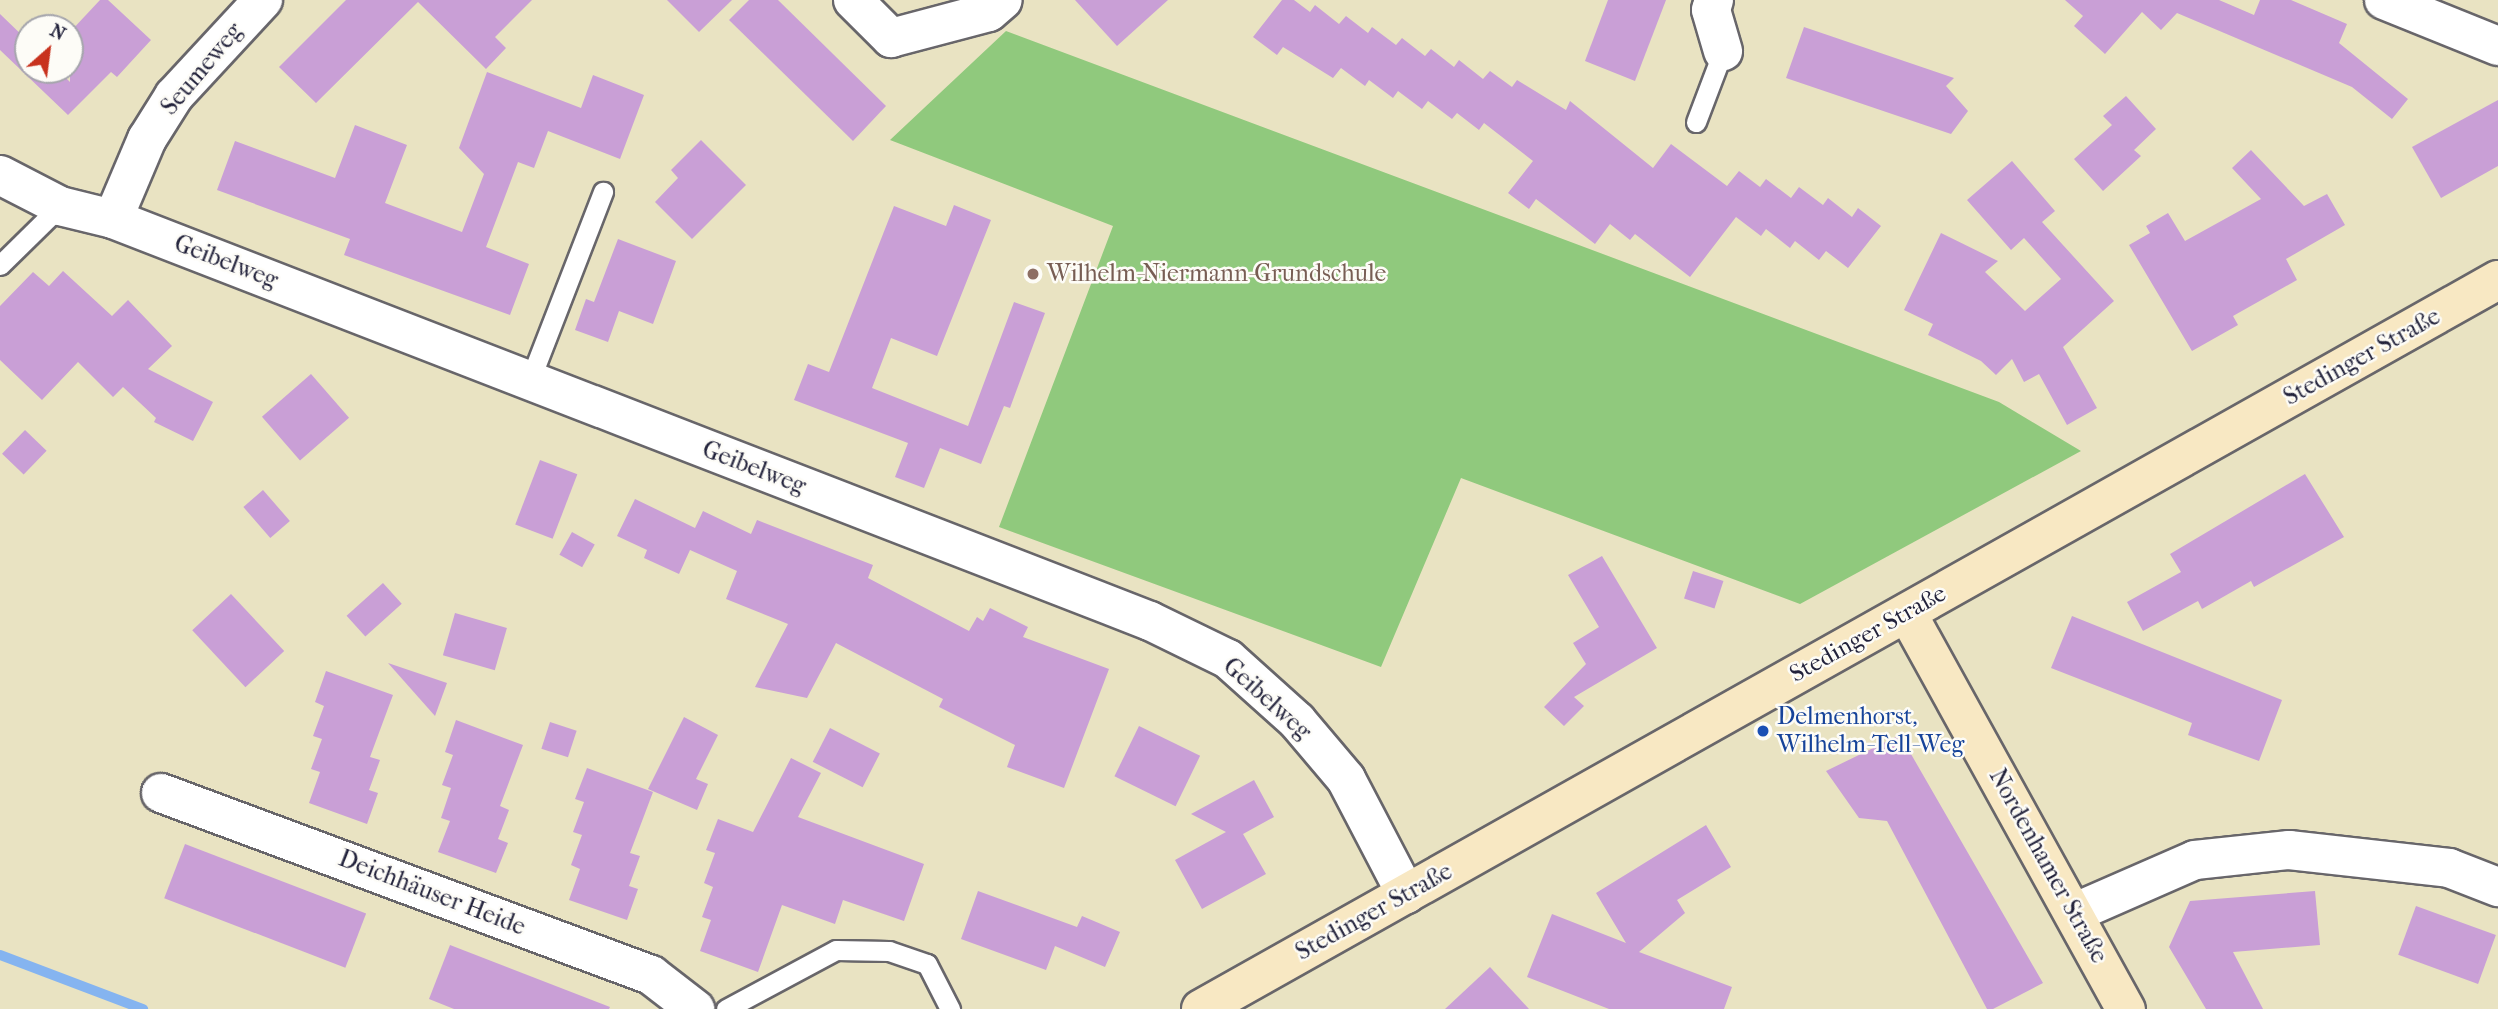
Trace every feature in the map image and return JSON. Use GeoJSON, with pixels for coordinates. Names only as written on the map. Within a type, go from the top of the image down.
{"type":"FeatureCollection","features":[{"type":"Feature","properties":{"kind":"main road","name":"Stedinger Straße"},"geometry":{"type":"LineString","coordinates":[[1201,1009],[2498,280]]}},
{"type":"Feature","properties":{"kind":"main road","name":"Nordenhamer Straße"},"geometry":{"type":"LineString","coordinates":[[1907,613],[2076,912],[2126,1009]]}},
{"type":"Feature","properties":{"kind":"street","name":"Seumeweg"},"geometry":{"type":"LineString","coordinates":[[113,219],[147,139],[174,96],[262,0]]}},
{"type":"Feature","properties":{"kind":"street"},"geometry":{"type":"LineString","coordinates":[[853,0],[891,38],[989,12],[1003,0]]}},
{"type":"Feature","properties":{"kind":"street"},"geometry":{"type":"LineString","coordinates":[[1714,0],[1711,10],[1723,51]]}},
{"type":"Feature","properties":{"kind":"street"},"geometry":{"type":"LineString","coordinates":[[2395,2],[2498,46]]}},
{"type":"Feature","properties":{"kind":"street","name":"Geibelweg"},"geometry":{"type":"LineString","coordinates":[[0,175],[60,206],[113,219],[530,380],[1150,621],[1228,659],[1297,721],[1346,779],[1406,894]]}},
{"type":"Feature","properties":{"kind":"street","name":"Deichhäuser Heide"},"geometry":{"type":"LineString","coordinates":[[161,793],[651,975],[695,1009]]}},
{"type":"Feature","properties":{"kind":"street"},"geometry":{"type":"LineString","coordinates":[[2076,912],[2195,860],[2289,850],[2449,868],[2498,887]]}},
{"type":"Feature","properties":{"kind":"lane"},"geometry":{"type":"LineString","coordinates":[[1696,122],[1723,51]]}},
{"type":"Feature","properties":{"kind":"lane"},"geometry":{"type":"LineString","coordinates":[[530,380],[603,192]]}},
{"type":"Feature","properties":{"kind":"lane"},"geometry":{"type":"LineString","coordinates":[[0,265],[60,206]]}},
{"type":"Feature","properties":{"kind":"lane"},"geometry":{"type":"LineString","coordinates":[[726,1009],[836,950],[889,951],[927,964],[950,1009]]}},
{"type":"Feature","properties":{"kind":"green space"},"geometry":{"type":"Polygon","coordinates":[[[1006,31],[1999,402],[2081,451],[1800,604],[1461,478],[1381,667],[999,527],[1113,226],[890,140],[1006,31]]]}},
{"type":"Feature","properties":{"kind":"building"},"geometry":{"type":"Polygon","coordinates":[[[100,0],[108,0],[151,40],[117,77],[111,72],[68,115],[36,84],[84,84],[84,17],[100,0]]]}},
{"type":"Feature","properties":{"kind":"building"},"geometry":{"type":"Polygon","coordinates":[[[346,0],[532,0],[495,37],[506,48],[486,69],[418,2],[316,103],[279,67],[346,0]]]}},
{"type":"Feature","properties":{"kind":"building"},"geometry":{"type":"Polygon","coordinates":[[[667,0],[732,0],[699,32],[667,0]]]}},
{"type":"Feature","properties":{"kind":"building"},"geometry":{"type":"Polygon","coordinates":[[[749,0],[778,0],[886,106],[853,141],[729,20],[749,0]]]}},
{"type":"Feature","properties":{"kind":"building"},"geometry":{"type":"Polygon","coordinates":[[[1075,0],[1168,0],[1117,46],[1075,0]]]}},
{"type":"Feature","properties":{"kind":"building"},"geometry":{"type":"Polygon","coordinates":[[[1282,0],[1294,0],[1310,12],[1315,5],[1339,24],[1346,16],[1368,33],[1372,27],[1396,45],[1402,38],[1425,56],[1431,49],[1454,67],[1459,60],[1483,79],[1490,71],[1512,87],[1517,80],[1566,110],[1570,101],[1653,168],[1671,144],[1727,186],[1739,171],[1760,187],[1766,179],[1791,198],[1799,187],[1823,205],[1828,198],[1852,217],[1858,208],[1881,226],[1848,268],[1826,251],[1819,260],[1795,241],[1790,248],[1766,229],[1761,236],[1736,217],[1690,277],[1635,234],[1630,240],[1610,224],[1595,244],[1536,199],[1529,209],[1508,193],[1533,161],[1484,123],[1479,130],[1457,113],[1452,119],[1428,101],[1422,109],[1398,91],[1393,98],[1369,80],[1365,86],[1341,68],[1333,78],[1283,47],[1277,55],[1253,37],[1282,0]]]}},
{"type":"Feature","properties":{"kind":"building"},"geometry":{"type":"Polygon","coordinates":[[[1608,0],[1666,0],[1635,81],[1585,61],[1608,0]]]}},
{"type":"Feature","properties":{"kind":"building"},"geometry":{"type":"Polygon","coordinates":[[[2065,0],[2219,0],[2254,15],[2260,0],[2291,0],[2347,24],[2339,43],[2408,99],[2392,119],[2352,87],[2177,13],[2161,30],[2142,12],[2105,54],[2074,26],[2083,16],[2065,0]]]}},
{"type":"Feature","properties":{"kind":"building"},"geometry":{"type":"Polygon","coordinates":[[[0,14],[14,28],[14,63],[0,50],[0,14]]]}},
{"type":"Feature","properties":{"kind":"building"},"geometry":{"type":"Polygon","coordinates":[[[1804,27],[1954,78],[1946,86],[1968,111],[1951,134],[1786,78],[1804,27]]]}},
{"type":"Feature","properties":{"kind":"building"},"geometry":{"type":"Polygon","coordinates":[[[487,72],[581,108],[593,75],[644,95],[620,159],[548,131],[534,168],[518,162],[486,247],[529,264],[510,315],[344,255],[350,239],[217,190],[235,141],[335,178],[355,125],[407,145],[385,203],[462,232],[484,174],[459,148],[487,72]]]}},
{"type":"Feature","properties":{"kind":"building"},"geometry":{"type":"Polygon","coordinates":[[[2126,96],[2156,129],[2134,150],[2141,156],[2103,191],[2074,159],[2112,125],[2103,116],[2126,96]]]}},
{"type":"Feature","properties":{"kind":"building"},"geometry":{"type":"Polygon","coordinates":[[[2498,100],[2498,166],[2441,198],[2412,147],[2498,100]]]}},
{"type":"Feature","properties":{"kind":"building"},"geometry":{"type":"Polygon","coordinates":[[[701,140],[746,185],[692,239],[655,202],[678,178],[671,170],[701,140]]]}},
{"type":"Feature","properties":{"kind":"building"},"geometry":{"type":"Polygon","coordinates":[[[2251,150],[2304,206],[2327,194],[2345,225],[2286,259],[2297,280],[2233,316],[2238,325],[2192,351],[2129,245],[2150,233],[2146,226],[2168,213],[2185,241],[2261,199],[2232,168],[2251,150]]]}},
{"type":"Feature","properties":{"kind":"building"},"geometry":{"type":"Polygon","coordinates":[[[2012,161],[2055,211],[2042,222],[2114,301],[2063,347],[2097,408],[2067,425],[2039,374],[2024,382],[2012,359],[1996,375],[1981,361],[1928,335],[1933,324],[1904,310],[1941,233],[1998,261],[1985,272],[2025,311],[2061,279],[2024,238],[2011,250],[1967,200],[2012,161]]]}},
{"type":"Feature","properties":{"kind":"building"},"geometry":{"type":"Polygon","coordinates":[[[954,205],[991,220],[937,356],[891,338],[872,388],[968,426],[1014,302],[1045,313],[1010,408],[1004,406],[981,464],[940,448],[924,488],[895,477],[908,443],[794,400],[808,364],[829,372],[894,206],[946,226],[954,205]]]}},
{"type":"Feature","properties":{"kind":"building"},"geometry":{"type":"Polygon","coordinates":[[[618,239],[676,261],[653,324],[619,311],[608,342],[575,330],[586,299],[594,302],[618,239]]]}},
{"type":"Feature","properties":{"kind":"building"},"geometry":{"type":"Polygon","coordinates":[[[63,271],[112,316],[128,300],[172,346],[148,369],[213,402],[193,441],[154,422],[156,418],[123,387],[113,397],[78,362],[42,400],[0,360],[0,306],[33,272],[49,286],[63,271]]]}},
{"type":"Feature","properties":{"kind":"building"},"geometry":{"type":"Polygon","coordinates":[[[311,374],[349,418],[300,460],[262,417],[311,374]]]}},
{"type":"Feature","properties":{"kind":"building"},"geometry":{"type":"Polygon","coordinates":[[[25,430],[47,451],[24,475],[2,454],[25,430]]]}},
{"type":"Feature","properties":{"kind":"building"},"geometry":{"type":"Polygon","coordinates":[[[540,460],[577,474],[553,539],[515,524],[540,460]]]}},
{"type":"Feature","properties":{"kind":"building"},"geometry":{"type":"Polygon","coordinates":[[[2305,474],[2344,537],[2254,587],[2251,581],[2202,609],[2198,601],[2143,631],[2127,602],[2181,572],[2170,554],[2305,474]]]}},
{"type":"Feature","properties":{"kind":"building"},"geometry":{"type":"Polygon","coordinates":[[[263,490],[290,521],[270,538],[243,507],[263,490]]]}},
{"type":"Feature","properties":{"kind":"building"},"geometry":{"type":"Polygon","coordinates":[[[635,499],[695,528],[703,511],[751,534],[757,520],[873,565],[868,578],[969,631],[977,617],[983,621],[990,608],[1028,627],[1023,637],[1109,669],[1064,788],[1007,767],[1015,745],[939,707],[943,699],[836,643],[807,698],[755,687],[788,624],[726,599],[737,571],[690,550],[679,574],[644,558],[647,550],[617,536],[635,499]]]}},
{"type":"Feature","properties":{"kind":"building"},"geometry":{"type":"Polygon","coordinates":[[[572,532],[595,545],[582,567],[559,555],[572,532]]]}},
{"type":"Feature","properties":{"kind":"building"},"geometry":{"type":"Polygon","coordinates":[[[1602,556],[1657,648],[1574,697],[1584,706],[1564,726],[1544,707],[1586,664],[1573,643],[1599,627],[1568,575],[1602,556]]]}},
{"type":"Feature","properties":{"kind":"building"},"geometry":{"type":"Polygon","coordinates":[[[1693,571],[1723,581],[1714,608],[1684,599],[1693,571]]]}},
{"type":"Feature","properties":{"kind":"building"},"geometry":{"type":"Polygon","coordinates":[[[383,583],[402,604],[365,637],[347,616],[383,583]]]}},
{"type":"Feature","properties":{"kind":"building"},"geometry":{"type":"Polygon","coordinates":[[[231,594],[284,651],[245,687],[192,630],[231,594]]]}},
{"type":"Feature","properties":{"kind":"building"},"geometry":{"type":"Polygon","coordinates":[[[455,613],[507,628],[495,670],[443,655],[455,613]]]}},
{"type":"Feature","properties":{"kind":"building"},"geometry":{"type":"Polygon","coordinates":[[[2072,616],[2282,700],[2259,761],[2188,735],[2192,723],[2051,668],[2072,616]]]}},
{"type":"Feature","properties":{"kind":"building"},"geometry":{"type":"Polygon","coordinates":[[[388,663],[447,683],[435,716],[388,663]]]}},
{"type":"Feature","properties":{"kind":"building"},"geometry":{"type":"Polygon","coordinates":[[[326,671],[393,695],[370,757],[380,760],[369,790],[378,793],[367,824],[309,803],[320,772],[311,769],[322,739],[313,736],[324,706],[315,702],[326,671]]]}},
{"type":"Feature","properties":{"kind":"building"},"geometry":{"type":"Polygon","coordinates":[[[684,717],[718,735],[696,779],[708,784],[697,810],[648,789],[684,717]]]}},
{"type":"Feature","properties":{"kind":"building"},"geometry":{"type":"Polygon","coordinates":[[[456,720],[523,745],[500,806],[509,810],[498,839],[508,843],[496,873],[438,852],[450,821],[441,818],[451,788],[442,785],[453,755],[445,752],[456,720]]]}},
{"type":"Feature","properties":{"kind":"building"},"geometry":{"type":"Polygon","coordinates":[[[550,722],[577,731],[568,757],[541,749],[550,722]]]}},
{"type":"Feature","properties":{"kind":"building"},"geometry":{"type":"Polygon","coordinates":[[[1139,726],[1200,756],[1176,806],[1114,776],[1139,726]]]}},
{"type":"Feature","properties":{"kind":"building"},"geometry":{"type":"Polygon","coordinates":[[[830,728],[880,753],[863,787],[813,762],[830,728]]]}},
{"type":"Feature","properties":{"kind":"building"},"geometry":{"type":"Polygon","coordinates":[[[1900,735],[2043,983],[1993,1009],[1987,1009],[1887,821],[1859,818],[1826,771],[1900,735]]]}},
{"type":"Feature","properties":{"kind":"building"},"geometry":{"type":"Polygon","coordinates":[[[791,758],[821,773],[798,817],[924,864],[904,921],[843,900],[835,924],[782,905],[758,972],[700,951],[711,920],[702,917],[713,887],[704,883],[715,853],[706,850],[718,819],[753,832],[791,758]]]}},
{"type":"Feature","properties":{"kind":"building"},"geometry":{"type":"Polygon","coordinates":[[[587,768],[653,792],[630,853],[640,856],[629,886],[638,889],[627,920],[569,900],[580,869],[571,865],[582,835],[573,832],[584,802],[575,799],[587,768]]]}},
{"type":"Feature","properties":{"kind":"building"},"geometry":{"type":"Polygon","coordinates":[[[1254,780],[1274,817],[1243,834],[1266,874],[1202,909],[1175,860],[1226,832],[1191,814],[1254,780]]]}},
{"type":"Feature","properties":{"kind":"building"},"geometry":{"type":"Polygon","coordinates":[[[1706,825],[1731,867],[1677,900],[1685,913],[1639,952],[1732,987],[1724,1009],[1609,1009],[1527,977],[1552,914],[1626,943],[1596,893],[1706,825]]]}},
{"type":"Feature","properties":{"kind":"building"},"geometry":{"type":"Polygon","coordinates":[[[185,844],[366,914],[345,968],[164,898],[185,844]]]}},
{"type":"Feature","properties":{"kind":"building"},"geometry":{"type":"Polygon","coordinates":[[[978,891],[1077,927],[1082,916],[1120,932],[1105,967],[1055,946],[1046,970],[961,939],[978,891]]]}},
{"type":"Feature","properties":{"kind":"building"},"geometry":{"type":"Polygon","coordinates":[[[2315,891],[2320,945],[2233,952],[2263,1009],[2206,1009],[2169,947],[2190,901],[2315,891]]]}},
{"type":"Feature","properties":{"kind":"building"},"geometry":{"type":"Polygon","coordinates":[[[2416,906],[2496,935],[2478,984],[2398,955],[2416,906]]]}},
{"type":"Feature","properties":{"kind":"building"},"geometry":{"type":"Polygon","coordinates":[[[450,945],[610,1007],[454,1009],[429,999],[450,945]]]}},
{"type":"Feature","properties":{"kind":"building"},"geometry":{"type":"Polygon","coordinates":[[[1490,967],[1529,1009],[1445,1009],[1490,967]]]}},
{"type":"Feature","properties":{"kind":"waterway"},"geometry":{"type":"LineString","coordinates":[[0,955],[143,1009]]}},
{"type":"Feature","properties":{"kind":"place","name":"Wilhelm-Niermann-Grundschule"},"geometry":{"type":"Point","coordinates":[1033,274]}},
{"type":"Feature","properties":{"kind":"place","name":"Delmenhorst, Wilhelm-Tell-Weg"},"geometry":{"type":"Point","coordinates":[1763,731]}}]}
